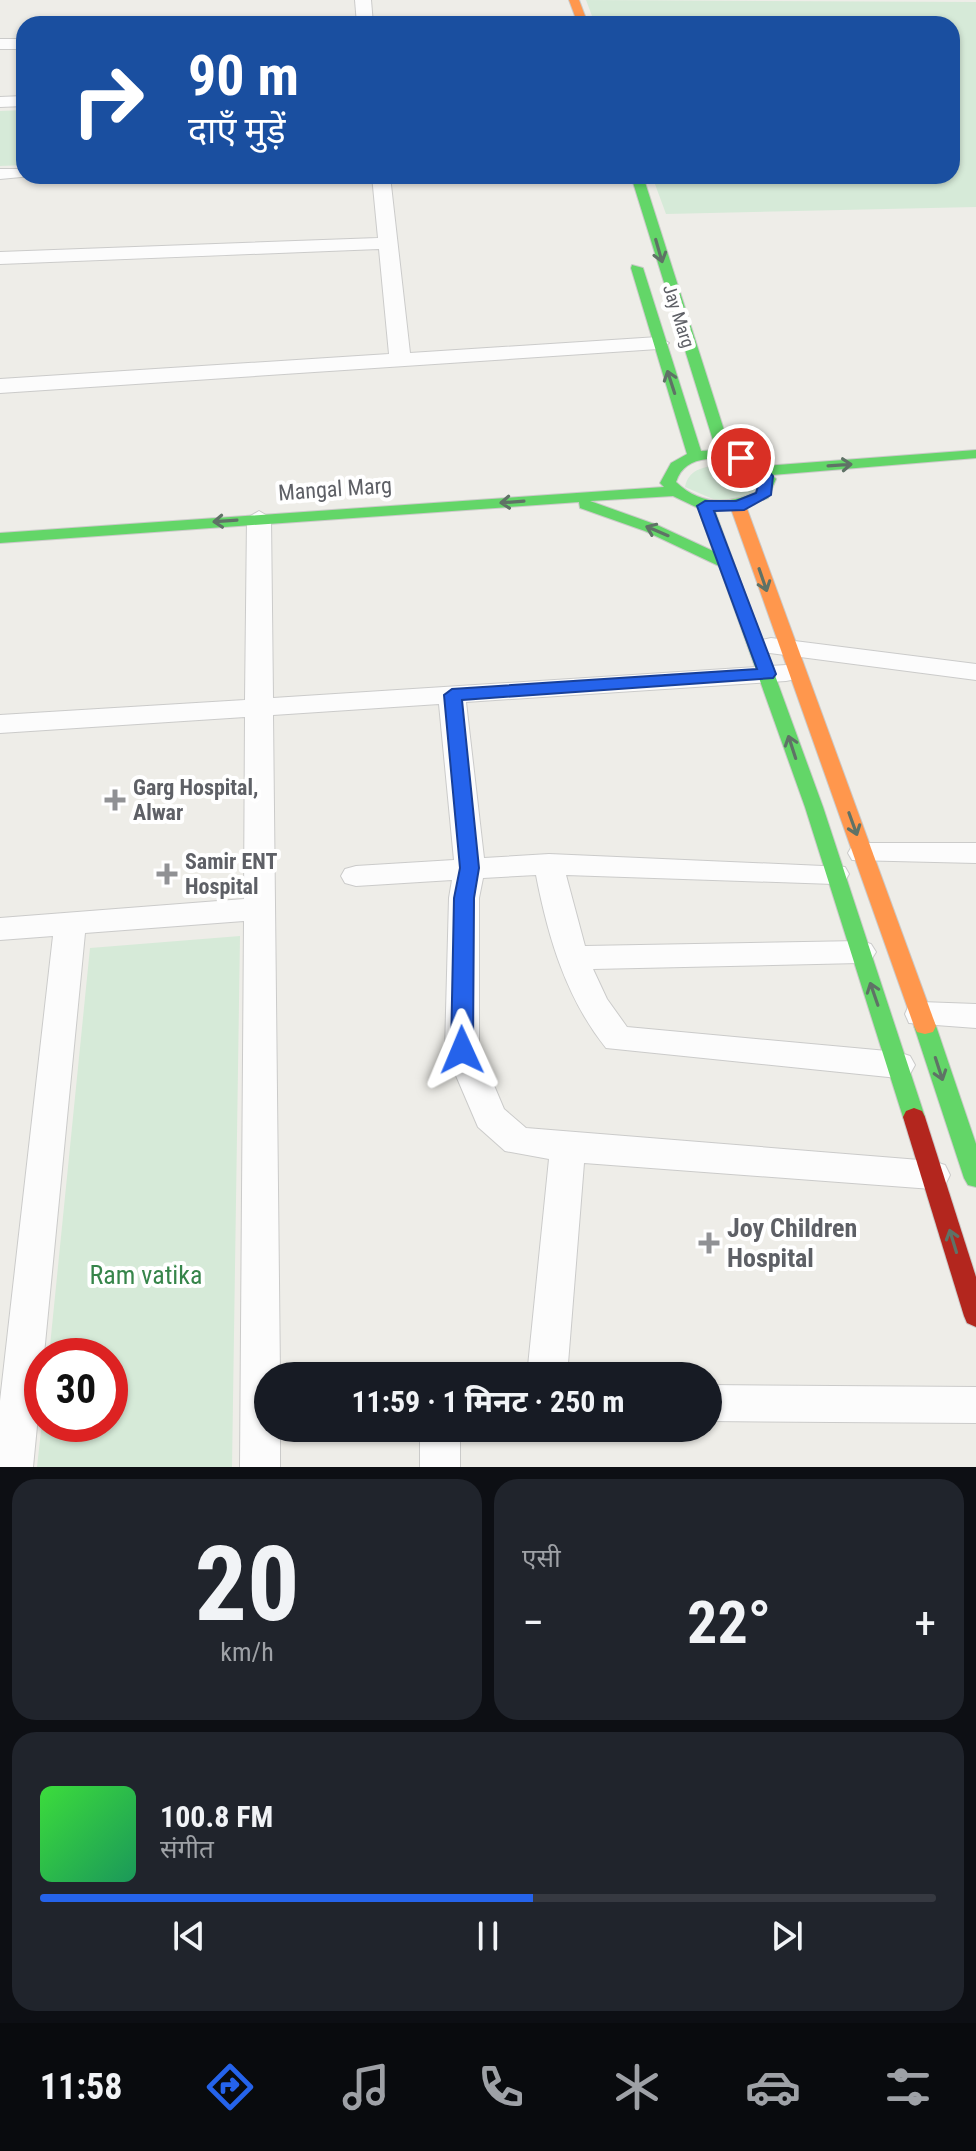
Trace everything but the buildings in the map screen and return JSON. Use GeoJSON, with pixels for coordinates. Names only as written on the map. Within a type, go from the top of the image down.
{"type":"FeatureCollection","features":[{"type":"Feature","properties":{"kind":"main road","name":"Jay Marg"},"geometry":{"type":"LineString","coordinates":[[640,184],[725,455]]}},
{"type":"Feature","properties":{"kind":"main road","name":"Jay Marg"},"geometry":{"type":"LineString","coordinates":[[631,244],[658,343],[695,456]]}},
{"type":"Feature","properties":{"kind":"main road"},"geometry":{"type":"LineString","coordinates":[[765,479],[976,454]]}},
{"type":"Feature","properties":{"kind":"main road"},"geometry":{"type":"LineString","coordinates":[[725,455],[753,463],[765,479],[763,495],[738,506],[705,506],[674,491],[662,472],[695,456],[725,455]]}},
{"type":"Feature","properties":{"kind":"main road"},"geometry":{"type":"LineString","coordinates":[[765,479],[976,472]]}},
{"type":"Feature","properties":{"kind":"main road","name":"Mangal Marg"},"geometry":{"type":"LineString","coordinates":[[0,520],[479,485]]}},
{"type":"Feature","properties":{"kind":"main road","name":"Mangal Marg"},"geometry":{"type":"LineString","coordinates":[[0,538],[674,491]]}},
{"type":"Feature","properties":{"kind":"main road"},"geometry":{"type":"LineString","coordinates":[[567,498],[651,528],[728,564]]}},
{"type":"Feature","properties":{"kind":"main road"},"geometry":{"type":"LineString","coordinates":[[705,506],[758,644],[898,1065],[976,1316]]}},
{"type":"Feature","properties":{"kind":"main road"},"geometry":{"type":"LineString","coordinates":[[738,506],[921,1014],[965,1114],[976,1178]]}},
{"type":"Feature","properties":{"kind":"street"},"geometry":{"type":"LineString","coordinates":[[382,184],[400,360]]}},
{"type":"Feature","properties":{"kind":"street"},"geometry":{"type":"LineString","coordinates":[[0,258],[388,243]]}},
{"type":"Feature","properties":{"kind":"street"},"geometry":{"type":"LineString","coordinates":[[0,386],[658,343]]}},
{"type":"Feature","properties":{"kind":"street"},"geometry":{"type":"LineString","coordinates":[[259,518],[263,1362]]}},
{"type":"Feature","properties":{"kind":"street"},"geometry":{"type":"LineString","coordinates":[[758,644],[793,660],[976,672]]}},
{"type":"Feature","properties":{"kind":"street"},"geometry":{"type":"LineString","coordinates":[[0,724],[767,674],[793,660]]}},
{"type":"Feature","properties":{"kind":"street"},"geometry":{"type":"LineString","coordinates":[[452,695],[470,868],[464,898],[462,1050],[490,1117],[517,1141],[568,1148],[932,1175]]}},
{"type":"Feature","properties":{"kind":"street"},"geometry":{"type":"LineString","coordinates":[[863,853],[976,853]]}},
{"type":"Feature","properties":{"kind":"street"},"geometry":{"type":"LineString","coordinates":[[549,864],[558,910],[598,1018],[618,1039],[898,1065]]}},
{"type":"Feature","properties":{"kind":"street"},"geometry":{"type":"LineString","coordinates":[[356,876],[549,864],[834,874]]}},
{"type":"Feature","properties":{"kind":"street"},"geometry":{"type":"LineString","coordinates":[[0,929],[259,909]]}},
{"type":"Feature","properties":{"kind":"street"},"geometry":{"type":"LineString","coordinates":[[13,1467],[70,922]]}},
{"type":"Feature","properties":{"kind":"street"},"geometry":{"type":"LineString","coordinates":[[576,958],[860,952]]}},
{"type":"Feature","properties":{"kind":"street"},"geometry":{"type":"LineString","coordinates":[[921,1014],[976,1016]]}},
{"type":"Feature","properties":{"kind":"street"},"geometry":{"type":"LineString","coordinates":[[548,1362],[568,1148]]}},
{"type":"Feature","properties":{"kind":"street"},"geometry":{"type":"LineString","coordinates":[[722,1403],[976,1405]]}},
{"type":"Feature","properties":{"kind":"street"},"geometry":{"type":"LineString","coordinates":[[260,1467],[261,1442]]}},
{"type":"Feature","properties":{"kind":"street"},"geometry":{"type":"LineString","coordinates":[[440,1442],[440,1467]]}},
{"type":"Feature","properties":{"kind":"green space"},"geometry":{"type":"Polygon","coordinates":[[[586,0],[976,2],[976,207],[666,214],[655,184],[960,184],[960,16],[592,16],[586,0]]]}},
{"type":"Feature","properties":{"kind":"green space"},"geometry":{"type":"Polygon","coordinates":[[[16,110],[16,165],[0,166],[0,111],[16,110]]]}},
{"type":"Feature","properties":{"kind":"green space"},"geometry":{"type":"Polygon","coordinates":[[[725,465],[764,482],[734,508],[685,487],[695,472],[725,465]]]}},
{"type":"Feature","properties":{"kind":"green space","name":"Ram vatika"},"geometry":{"type":"Polygon","coordinates":[[[240,936],[232,1467],[37,1467],[40,1442],[128,1442],[128,1338],[51,1338],[90,948],[240,936]]]}},
{"type":"Feature","properties":{"kind":"traffic: fast"},"geometry":{"type":"LineString","coordinates":[[640,184],[725,455]]}},
{"type":"Feature","properties":{"kind":"traffic: fast"},"geometry":{"type":"LineString","coordinates":[[637,268],[695,456]]}},
{"type":"Feature","properties":{"kind":"traffic: fast"},"geometry":{"type":"LineString","coordinates":[[762,471],[976,454]]}},
{"type":"Feature","properties":{"kind":"traffic: fast"},"geometry":{"type":"LineString","coordinates":[[725,455],[759,469],[768,479],[763,495],[738,504],[713,506],[689,500],[668,483],[676,467],[690,458],[725,455]]}},
{"type":"Feature","properties":{"kind":"traffic: fast"},"geometry":{"type":"LineString","coordinates":[[0,538],[674,491]]}},
{"type":"Feature","properties":{"kind":"traffic: fast"},"geometry":{"type":"LineString","coordinates":[[585,505],[651,528],[728,564]]}},
{"type":"Feature","properties":{"kind":"traffic: fast"},"geometry":{"type":"LineString","coordinates":[[705,506],[814,807],[914,1117]]}},
{"type":"Feature","properties":{"kind":"traffic: fast"},"geometry":{"type":"LineString","coordinates":[[925,1026],[976,1178]]}},
{"type":"Feature","properties":{"kind":"traffic: slow"},"geometry":{"type":"LineString","coordinates":[[574,0],[580,16]]}},
{"type":"Feature","properties":{"kind":"traffic: slow"},"geometry":{"type":"LineString","coordinates":[[738,506],[925,1026]]}},
{"type":"Feature","properties":{"kind":"traffic: jam"},"geometry":{"type":"LineString","coordinates":[[914,1117],[976,1316]]}},
{"type":"Feature","properties":{"kind":"place","name":"Garg Hospital, Alwar"},"geometry":{"type":"Point","coordinates":[115,800]}},
{"type":"Feature","properties":{"kind":"place","name":"Samir ENT Hospital"},"geometry":{"type":"Point","coordinates":[167,874]}},
{"type":"Feature","properties":{"kind":"place","name":"Joy Children Hospital"},"geometry":{"type":"Point","coordinates":[709,1243]}},
{"type":"Feature","properties":{"kind":"route"},"geometry":{"type":"LineString","coordinates":[[462,1050],[464,898],[470,868],[452,695],[767,674],[705,506],[738,506],[763,495],[768,479],[753,463],[741,458]]}}]}
